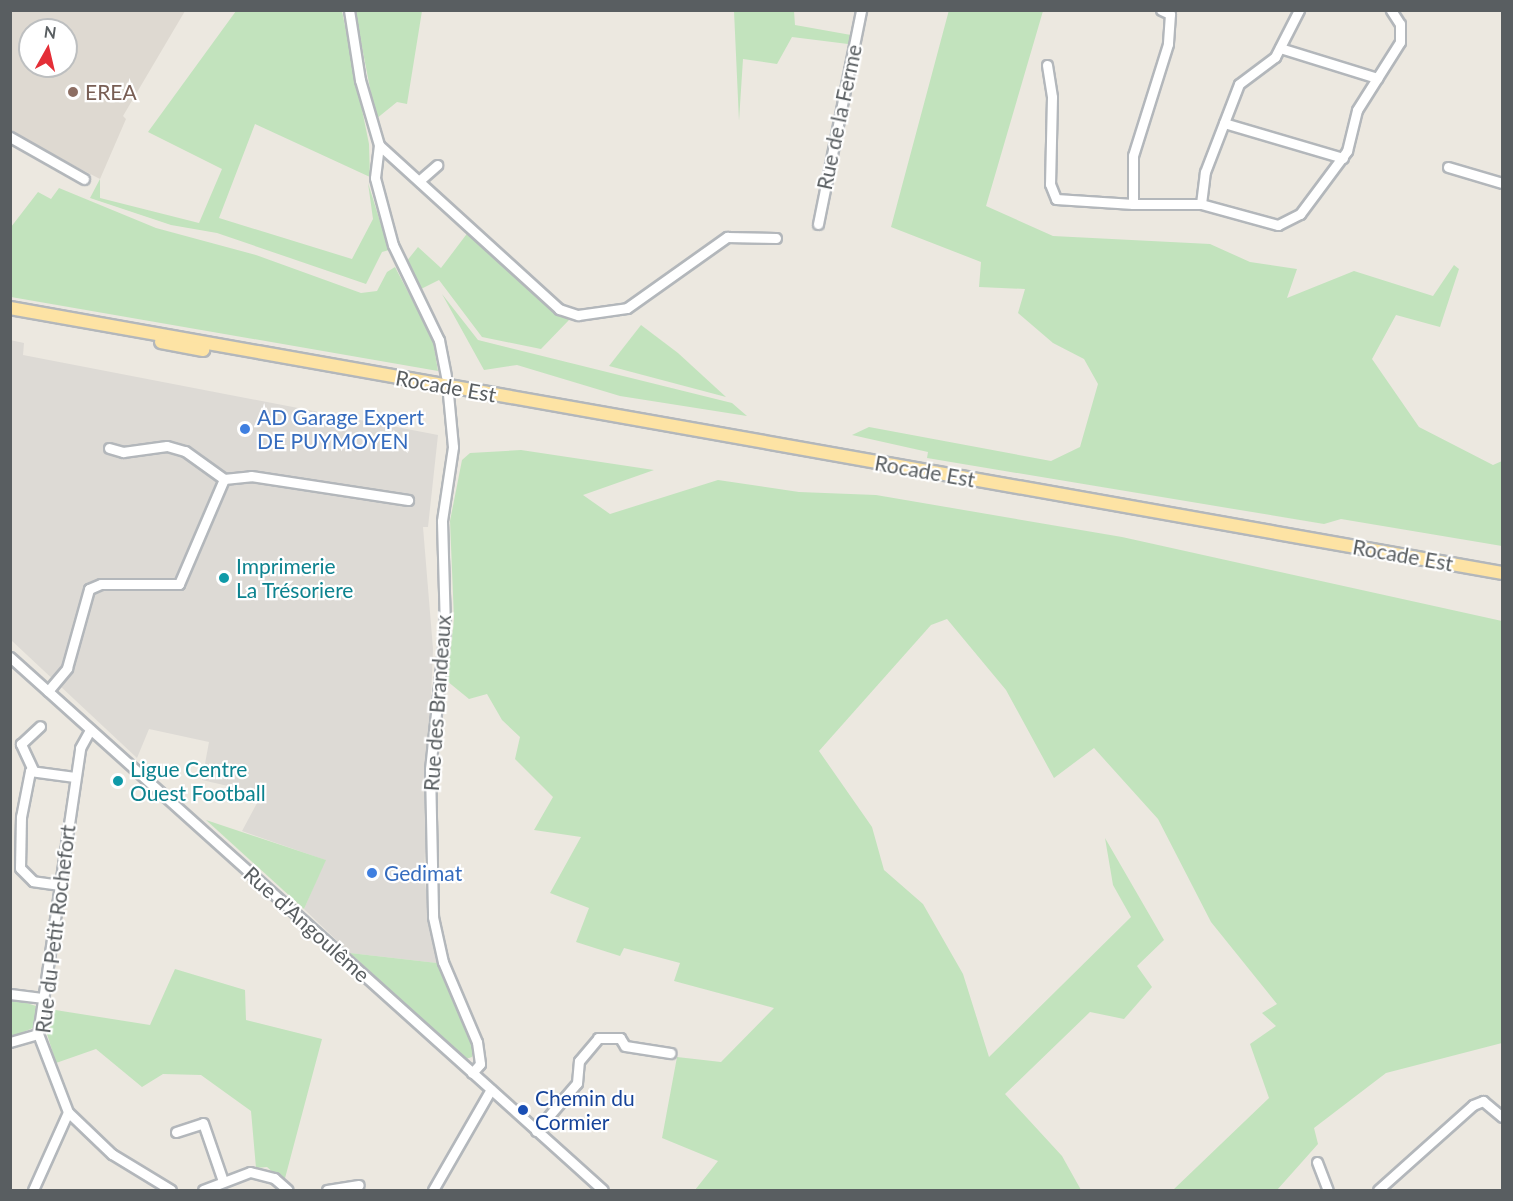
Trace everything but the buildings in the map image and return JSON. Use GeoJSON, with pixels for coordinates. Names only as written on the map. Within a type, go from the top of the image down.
{"type":"FeatureCollection","features":[{"type":"Feature","properties":{"kind":"main road","name":"Rocade Est"},"geometry":{"type":"LineString","coordinates":[[10,308],[1503,573]]}},
{"type":"Feature","properties":{"kind":"main road","name":"Rocade Est"},"geometry":{"type":"LineString","coordinates":[[10,315],[347,369]]}},
{"type":"Feature","properties":{"kind":"street"},"geometry":{"type":"LineString","coordinates":[[349,10],[360,80],[379,146],[375,178],[393,245],[439,340],[446,376]]}},
{"type":"Feature","properties":{"kind":"street","name":"Rue de la Ferme"},"geometry":{"type":"LineString","coordinates":[[818,224],[861,10]]}},
{"type":"Feature","properties":{"kind":"street"},"geometry":{"type":"LineString","coordinates":[[1133,204],[1133,156],[1168,44],[1170,14],[1161,10]]}},
{"type":"Feature","properties":{"kind":"street"},"geometry":{"type":"LineString","coordinates":[[1201,204],[1205,172],[1239,84],[1280,48],[1299,10]]}},
{"type":"Feature","properties":{"kind":"street"},"geometry":{"type":"LineString","coordinates":[[1047,65],[1052,97],[1050,184],[1056,199],[1133,204],[1201,204],[1286,224],[1300,214],[1342,158],[1357,110],[1400,42],[1400,24],[1391,10]]}},
{"type":"Feature","properties":{"kind":"street"},"geometry":{"type":"LineString","coordinates":[[1280,48],[1377,78]]}},
{"type":"Feature","properties":{"kind":"street"},"geometry":{"type":"LineString","coordinates":[[1224,123],[1342,158]]}},
{"type":"Feature","properties":{"kind":"street"},"geometry":{"type":"LineString","coordinates":[[10,137],[84,179]]}},
{"type":"Feature","properties":{"kind":"street"},"geometry":{"type":"LineString","coordinates":[[379,146],[420,180],[559,309],[578,315],[627,308],[734,234],[776,238]]}},
{"type":"Feature","properties":{"kind":"street"},"geometry":{"type":"LineString","coordinates":[[420,180],[437,165]]}},
{"type":"Feature","properties":{"kind":"street"},"geometry":{"type":"LineString","coordinates":[[1448,167],[1503,183]]}},
{"type":"Feature","properties":{"kind":"street","name":"Rue des Brandeaux"},"geometry":{"type":"LineString","coordinates":[[448,394],[453,447],[442,521],[445,629],[431,740],[432,906],[443,962],[477,1042],[480,1064],[472,1073]]}},
{"type":"Feature","properties":{"kind":"street"},"geometry":{"type":"LineString","coordinates":[[109,448],[123,452],[167,446],[185,451],[224,479],[251,476],[408,500]]}},
{"type":"Feature","properties":{"kind":"street"},"geometry":{"type":"LineString","coordinates":[[48,691],[67,668],[89,589],[101,584],[179,584],[224,479]]}},
{"type":"Feature","properties":{"kind":"street","name":"Rue d'Angoulême"},"geometry":{"type":"LineString","coordinates":[[10,657],[603,1191]]}},
{"type":"Feature","properties":{"kind":"street"},"geometry":{"type":"LineString","coordinates":[[40,726],[21,744],[33,770],[21,817],[20,868],[33,881],[60,885]]}},
{"type":"Feature","properties":{"kind":"street","name":"Rue du Petit Rochefort"},"geometry":{"type":"LineString","coordinates":[[68,1112],[38,1034],[75,777],[80,748],[90,730]]}},
{"type":"Feature","properties":{"kind":"street"},"geometry":{"type":"LineString","coordinates":[[33,770],[75,777]]}},
{"type":"Feature","properties":{"kind":"street"},"geometry":{"type":"LineString","coordinates":[[10,994],[44,998]]}},
{"type":"Feature","properties":{"kind":"street"},"geometry":{"type":"LineString","coordinates":[[10,1042],[38,1034]]}},
{"type":"Feature","properties":{"kind":"street"},"geometry":{"type":"LineString","coordinates":[[536,1131],[577,1083],[579,1061],[598,1038],[620,1038],[625,1046],[670,1053]]}},
{"type":"Feature","properties":{"kind":"street"},"geometry":{"type":"LineString","coordinates":[[433,1191],[491,1089]]}},
{"type":"Feature","properties":{"kind":"street"},"geometry":{"type":"LineString","coordinates":[[1378,1191],[1483,1101],[1503,1117]]}},
{"type":"Feature","properties":{"kind":"street"},"geometry":{"type":"LineString","coordinates":[[33,1191],[68,1112],[112,1154],[171,1191]]}},
{"type":"Feature","properties":{"kind":"street"},"geometry":{"type":"LineString","coordinates":[[176,1132],[203,1123],[224,1181]]}},
{"type":"Feature","properties":{"kind":"street"},"geometry":{"type":"LineString","coordinates":[[1317,1162],[1328,1191]]}},
{"type":"Feature","properties":{"kind":"street"},"geometry":{"type":"LineString","coordinates":[[203,1191],[250,1172],[274,1178],[288,1191]]}},
{"type":"Feature","properties":{"kind":"street"},"geometry":{"type":"LineString","coordinates":[[327,1191],[359,1185]]}},
{"type":"Feature","properties":{"kind":"shaded area","name":"EREA"},"geometry":{"type":"Polygon","coordinates":[[[10,11],[185,11],[123,116],[126,119],[100,179],[11,133],[10,11]]]}},
{"type":"Feature","properties":{"kind":"shaded area"},"geometry":{"type":"Polygon","coordinates":[[[10,340],[24,343],[23,355],[438,435],[428,527],[423,527],[433,649],[424,877],[437,963],[350,953],[304,909],[325,860],[242,831],[262,794],[202,780],[209,742],[149,729],[137,758],[11,640],[10,340]]]}},
{"type":"Feature","properties":{"kind":"green space"},"geometry":{"type":"Polygon","coordinates":[[[949,10],[1043,11],[986,206],[1053,236],[1210,244],[1250,262],[1297,269],[1287,298],[1354,271],[1433,296],[1454,265],[1459,269],[1440,327],[1396,315],[1372,359],[1419,427],[1493,465],[1502,461],[1502,546],[1341,519],[1324,524],[927,458],[928,452],[852,435],[869,427],[1051,461],[1080,447],[1098,384],[1084,359],[1053,343],[1018,313],[1025,289],[979,287],[981,262],[891,227],[949,10]]]}},
{"type":"Feature","properties":{"kind":"green space"},"geometry":{"type":"Polygon","coordinates":[[[236,11],[342,11],[369,144],[370,177],[255,124],[219,218],[352,259],[373,219],[368,183],[389,250],[382,252],[366,284],[217,233],[171,225],[90,198],[100,179],[100,198],[199,223],[222,169],[148,132],[236,11]]]}},
{"type":"Feature","properties":{"kind":"green space"},"geometry":{"type":"Polygon","coordinates":[[[355,11],[422,11],[407,104],[397,102],[376,119],[355,11]]]}},
{"type":"Feature","properties":{"kind":"green space"},"geometry":{"type":"Polygon","coordinates":[[[734,11],[794,11],[795,25],[851,35],[848,44],[792,37],[777,64],[743,59],[739,121],[734,11]]]}},
{"type":"Feature","properties":{"kind":"green space"},"geometry":{"type":"Polygon","coordinates":[[[59,188],[156,228],[256,255],[361,293],[377,291],[387,272],[395,267],[433,340],[438,371],[11,297],[11,227],[38,192],[51,199],[59,188]]]}},
{"type":"Feature","properties":{"kind":"green space"},"geometry":{"type":"Polygon","coordinates":[[[469,231],[569,320],[541,349],[482,337],[439,280],[421,289],[406,262],[418,247],[441,268],[469,231]]]}},
{"type":"Feature","properties":{"kind":"green space"},"geometry":{"type":"Polygon","coordinates":[[[442,294],[478,340],[732,403],[747,416],[620,396],[517,365],[484,370],[442,294]]]}},
{"type":"Feature","properties":{"kind":"green space"},"geometry":{"type":"Polygon","coordinates":[[[641,325],[678,353],[726,397],[609,366],[641,325]]]}},
{"type":"Feature","properties":{"kind":"green space"},"geometry":{"type":"Polygon","coordinates":[[[521,450],[654,470],[583,495],[610,514],[718,480],[799,492],[876,495],[1122,537],[1502,621],[1502,1043],[1386,1073],[1314,1128],[1318,1144],[1277,1190],[1173,1190],[1269,1098],[1250,1044],[1276,1026],[1262,1013],[1277,1004],[1211,922],[1158,819],[1094,748],[1054,778],[1006,690],[947,619],[931,625],[819,751],[872,827],[884,870],[923,904],[963,974],[989,1057],[1131,917],[1113,885],[1105,838],[1164,940],[1137,966],[1152,987],[1124,1019],[1090,1012],[1005,1094],[1062,1156],[1081,1190],[695,1190],[718,1161],[662,1138],[677,1057],[721,1062],[774,1008],[674,981],[680,963],[624,948],[620,956],[576,942],[589,908],[550,893],[581,837],[534,830],[553,797],[515,759],[520,737],[502,720],[487,694],[469,699],[447,681],[454,619],[450,521],[462,460],[470,453],[521,450]]]}},
{"type":"Feature","properties":{"kind":"green space"},"geometry":{"type":"Polygon","coordinates":[[[206,820],[326,860],[304,909],[206,820]]]}},
{"type":"Feature","properties":{"kind":"green space"},"geometry":{"type":"Polygon","coordinates":[[[350,953],[437,963],[473,1044],[472,1057],[466,1059],[350,953]]]}},
{"type":"Feature","properties":{"kind":"green space"},"geometry":{"type":"Polygon","coordinates":[[[175,969],[245,990],[246,1020],[322,1039],[284,1182],[267,1167],[256,1168],[251,1111],[201,1075],[163,1074],[142,1087],[96,1049],[56,1063],[47,1034],[49,1009],[150,1025],[175,969]]]}},
{"type":"Feature","properties":{"kind":"green space"},"geometry":{"type":"Polygon","coordinates":[[[11,998],[36,1006],[33,1028],[11,1037],[11,998]]]}},
{"type":"Feature","properties":{"kind":"place","name":"EREA"},"geometry":{"type":"Point","coordinates":[73,92]}},
{"type":"Feature","properties":{"kind":"place","name":"AD Garage Expert DE PUYMOYEN"},"geometry":{"type":"Point","coordinates":[245,429]}},
{"type":"Feature","properties":{"kind":"place","name":"Imprimerie La Trésoriere"},"geometry":{"type":"Point","coordinates":[224,578]}},
{"type":"Feature","properties":{"kind":"place","name":"Ligue Centre Ouest Football"},"geometry":{"type":"Point","coordinates":[118,781]}},
{"type":"Feature","properties":{"kind":"place","name":"Gedimat"},"geometry":{"type":"Point","coordinates":[372,873]}},
{"type":"Feature","properties":{"kind":"place","name":"Chemin du Cormier"},"geometry":{"type":"Point","coordinates":[523,1110]}}]}
